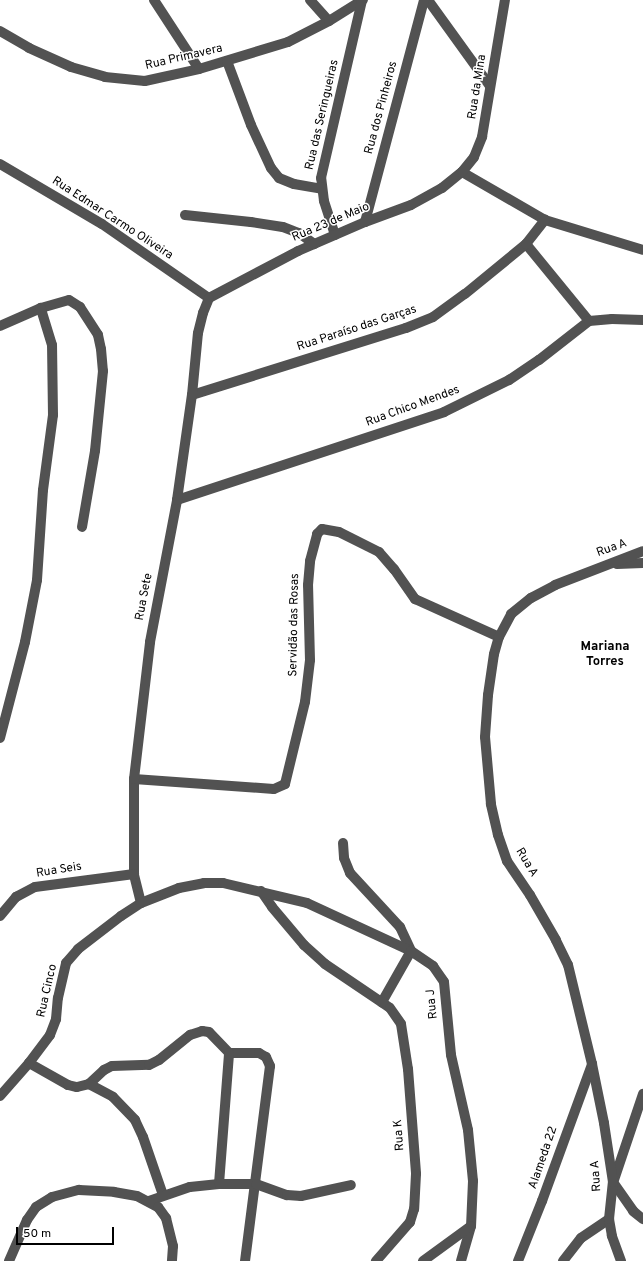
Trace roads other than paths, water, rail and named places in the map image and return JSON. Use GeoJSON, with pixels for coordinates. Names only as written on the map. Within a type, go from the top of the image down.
{"type":"FeatureCollection","features":[{"type":"Feature","properties":{"kind":"street"},"geometry":{"type":"LineString","coordinates":[[154,0],[199,69]]}},
{"type":"Feature","properties":{"kind":"street"},"geometry":{"type":"LineString","coordinates":[[310,0],[329,21]]}},
{"type":"Feature","properties":{"kind":"street","name":"Rua Primavera"},"geometry":{"type":"LineString","coordinates":[[0,31],[29,48],[71,67],[105,77],[145,80],[199,69],[288,42],[329,21],[363,0]]}},
{"type":"Feature","properties":{"kind":"street","name":"Rua das Seringueiras"},"geometry":{"type":"LineString","coordinates":[[335,235],[321,189],[321,178],[363,0]]}},
{"type":"Feature","properties":{"kind":"street","name":"Rua dos Pinheiros"},"geometry":{"type":"LineString","coordinates":[[365,222],[424,0]]}},
{"type":"Feature","properties":{"kind":"street"},"geometry":{"type":"LineString","coordinates":[[428,0],[490,86]]}},
{"type":"Feature","properties":{"kind":"street","name":"Rua da Mina"},"geometry":{"type":"LineString","coordinates":[[462,172],[474,157],[482,137],[505,0]]}},
{"type":"Feature","properties":{"kind":"street"},"geometry":{"type":"LineString","coordinates":[[227,61],[251,125],[271,168],[279,178],[294,184],[321,189]]}},
{"type":"Feature","properties":{"kind":"street","name":"Rua Edmar Carmo Oliveira"},"geometry":{"type":"LineString","coordinates":[[0,164],[102,224],[209,298]]}},
{"type":"Feature","properties":{"kind":"street"},"geometry":{"type":"LineString","coordinates":[[462,172],[546,220],[643,250]]}},
{"type":"Feature","properties":{"kind":"street","name":"Rua 23 de Maio"},"geometry":{"type":"LineString","coordinates":[[209,298],[260,270],[314,244],[365,222],[411,205],[442,188],[462,172]]}},
{"type":"Feature","properties":{"kind":"street"},"geometry":{"type":"LineString","coordinates":[[185,215],[283,227],[299,233],[314,244]]}},
{"type":"Feature","properties":{"kind":"street","name":"Rua Paraíso das Garças"},"geometry":{"type":"LineString","coordinates":[[192,395],[406,328],[433,317],[465,294],[526,244],[546,220]]}},
{"type":"Feature","properties":{"kind":"street"},"geometry":{"type":"LineString","coordinates":[[526,244],[589,321],[612,319],[643,320]]}},
{"type":"Feature","properties":{"kind":"street","name":"Rua Sete"},"geometry":{"type":"LineString","coordinates":[[141,903],[134,874],[134,779],[150,642],[177,500],[192,395],[198,333],[203,313],[209,298]]}},
{"type":"Feature","properties":{"kind":"street"},"geometry":{"type":"LineString","coordinates":[[0,326],[41,308],[69,300],[75,302],[91,322],[98,335],[103,371],[95,451],[82,527]]}},
{"type":"Feature","properties":{"kind":"street"},"geometry":{"type":"LineString","coordinates":[[0,738],[25,642],[37,580],[42,503],[53,415],[54,369],[52,345],[41,308]]}},
{"type":"Feature","properties":{"kind":"street","name":"Rua Chico Mendes"},"geometry":{"type":"LineString","coordinates":[[177,500],[444,412],[509,380],[539,360],[589,321]]}},
{"type":"Feature","properties":{"kind":"street","name":"Servidão das Rosas"},"geometry":{"type":"LineString","coordinates":[[134,779],[274,789],[285,784],[305,702],[310,660],[308,585],[310,561],[317,534],[322,529],[339,532],[379,552],[398,574],[415,598],[499,637]]}},
{"type":"Feature","properties":{"kind":"street","name":"Rua A"},"geometry":{"type":"LineString","coordinates":[[621,1261],[612,1236],[609,1219],[613,1182],[592,1064],[568,966],[556,940],[530,895],[507,861],[498,835],[491,804],[485,737],[490,677],[494,654],[499,637],[511,614],[531,598],[555,585],[643,551]]}},
{"type":"Feature","properties":{"kind":"street"},"geometry":{"type":"LineString","coordinates":[[608,564],[643,563]]}},
{"type":"Feature","properties":{"kind":"street"},"geometry":{"type":"LineString","coordinates":[[343,843],[344,858],[350,873],[400,927],[411,951],[382,1002]]}},
{"type":"Feature","properties":{"kind":"street","name":"Rua Seis"},"geometry":{"type":"LineString","coordinates":[[0,916],[16,897],[35,887],[134,874]]}},
{"type":"Feature","properties":{"kind":"street","name":"Rua J"},"geometry":{"type":"LineString","coordinates":[[204,883],[223,883],[307,903],[411,951],[433,966],[444,982],[451,1055],[468,1130],[473,1181],[471,1226],[461,1261]]}},
{"type":"Feature","properties":{"kind":"street","name":"Rua Cinco"},"geometry":{"type":"LineString","coordinates":[[0,1096],[29,1063],[50,1035],[56,1019],[58,998],[66,962],[78,949],[97,933],[141,903],[179,888],[204,883]]}},
{"type":"Feature","properties":{"kind":"street","name":"Rua K"},"geometry":{"type":"LineString","coordinates":[[261,891],[287,925],[325,964],[382,1002],[398,1017],[404,1034],[416,1174],[414,1209],[410,1222],[376,1261]]}},
{"type":"Feature","properties":{"kind":"street"},"geometry":{"type":"LineString","coordinates":[[29,1063],[68,1085],[77,1087],[89,1084],[104,1070],[112,1066],[149,1065],[159,1060],[197,1032],[209,1032],[229,1053],[258,1053],[266,1057],[270,1066],[245,1261]]}},
{"type":"Feature","properties":{"kind":"street"},"geometry":{"type":"LineString","coordinates":[[219,1184],[229,1053]]}},
{"type":"Feature","properties":{"kind":"street","name":"Alameda 22"},"geometry":{"type":"LineString","coordinates":[[518,1261],[542,1201],[592,1064]]}},
{"type":"Feature","properties":{"kind":"street"},"geometry":{"type":"LineString","coordinates":[[89,1084],[113,1097],[135,1120],[143,1137],[163,1195]]}},
{"type":"Feature","properties":{"kind":"street"},"geometry":{"type":"LineString","coordinates":[[643,1094],[613,1182],[633,1211],[643,1219]]}},
{"type":"Feature","properties":{"kind":"street"},"geometry":{"type":"LineString","coordinates":[[149,1201],[190,1187],[219,1184],[256,1184],[287,1195],[301,1196],[351,1185]]}},
{"type":"Feature","properties":{"kind":"street"},"geometry":{"type":"LineString","coordinates":[[9,1261],[27,1220],[36,1207],[52,1197],[79,1190],[114,1192],[137,1196],[158,1207],[166,1218],[173,1246],[172,1261]]}},
{"type":"Feature","properties":{"kind":"street"},"geometry":{"type":"LineString","coordinates":[[563,1261],[581,1238],[609,1219]]}},
{"type":"Feature","properties":{"kind":"street"},"geometry":{"type":"LineString","coordinates":[[423,1261],[471,1226]]}},
{"type":"Feature","properties":{"kind":"district","name":"Mariana Torres"},"geometry":{"type":"Point","coordinates":[605,656]}}]}
